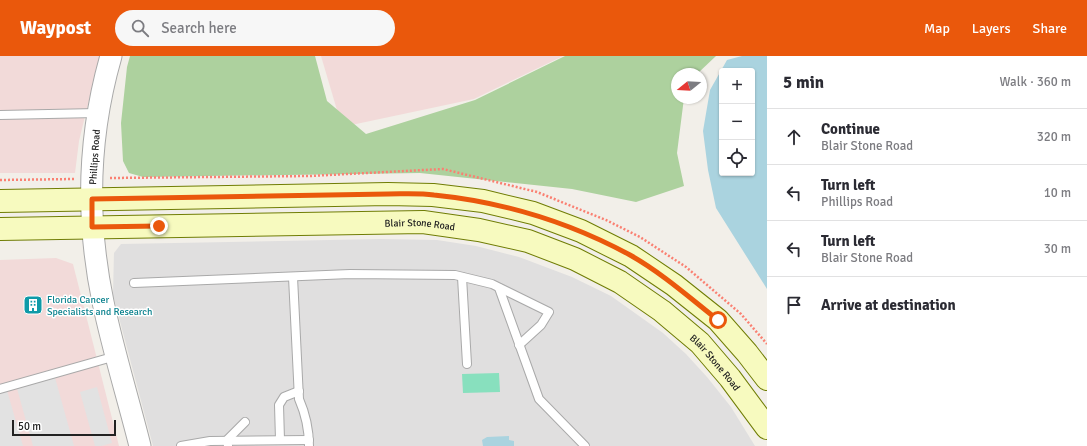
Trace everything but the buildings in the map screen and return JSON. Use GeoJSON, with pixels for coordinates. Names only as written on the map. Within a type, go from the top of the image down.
{"type":"FeatureCollection","features":[{"type":"Feature","properties":{"kind":"main road"},"geometry":{"type":"LineString","coordinates":[[0,201],[388,194],[433,195],[484,201],[532,213],[580,231],[631,256],[674,285],[718,320],[747,353],[767,379]]}},
{"type":"Feature","properties":{"kind":"main road","name":"Blair Stone Road"},"geometry":{"type":"LineString","coordinates":[[0,229],[422,222],[479,230],[528,241],[575,259],[620,282],[662,311],[700,343],[730,378],[767,428]]}},
{"type":"Feature","properties":{"kind":"street","name":"Phillips Road"},"geometry":{"type":"LineString","coordinates":[[111,56],[98,113],[92,157],[92,227],[103,302],[140,446]]}},
{"type":"Feature","properties":{"kind":"lane"},"geometry":{"type":"LineString","coordinates":[[0,115],[98,113]]}},
{"type":"Feature","properties":{"kind":"lane"},"geometry":{"type":"LineString","coordinates":[[134,283],[350,274],[455,275],[492,284],[549,312],[541,325],[519,345]]}},
{"type":"Feature","properties":{"kind":"lane"},"geometry":{"type":"LineString","coordinates":[[181,446],[210,441],[227,443],[280,440],[309,443],[308,427],[299,399],[293,277]]}},
{"type":"Feature","properties":{"kind":"lane"},"geometry":{"type":"LineString","coordinates":[[462,277],[467,364]]}},
{"type":"Feature","properties":{"kind":"lane"},"geometry":{"type":"LineString","coordinates":[[499,288],[538,399],[585,446]]}},
{"type":"Feature","properties":{"kind":"lane"},"geometry":{"type":"LineString","coordinates":[[0,389],[117,356]]}},
{"type":"Feature","properties":{"kind":"lane"},"geometry":{"type":"LineString","coordinates":[[280,440],[279,405],[284,397],[299,391]]}},
{"type":"Feature","properties":{"kind":"lane"},"geometry":{"type":"LineString","coordinates":[[227,443],[245,422]]}},
{"type":"Feature","properties":{"kind":"path"},"geometry":{"type":"LineString","coordinates":[[0,180],[75,179]]}},
{"type":"Feature","properties":{"kind":"shaded area"},"geometry":{"type":"Polygon","coordinates":[[[0,56],[103,56],[90,96],[79,141],[75,173],[0,173],[0,56]]]}},
{"type":"Feature","properties":{"kind":"shaded area"},"geometry":{"type":"Polygon","coordinates":[[[321,56],[563,56],[474,99],[342,127],[321,56]]]}},
{"type":"Feature","properties":{"kind":"shaded area"},"geometry":{"type":"Polygon","coordinates":[[[380,239],[437,240],[476,246],[519,257],[572,277],[611,296],[663,333],[686,354],[731,407],[755,446],[153,446],[113,295],[114,253],[121,244],[380,239]]]}},
{"type":"Feature","properties":{"kind":"shaded area"},"geometry":{"type":"Polygon","coordinates":[[[56,258],[73,264],[119,446],[0,446],[0,260],[56,258]]]}},
{"type":"Feature","properties":{"kind":"shaded area"},"geometry":{"type":"Polygon","coordinates":[[[54,374],[74,446],[33,446],[16,385],[54,374]]]}},
{"type":"Feature","properties":{"kind":"shaded area"},"geometry":{"type":"Polygon","coordinates":[[[6,387],[23,446],[0,446],[0,389],[6,387]]]}},
{"type":"Feature","properties":{"kind":"shaded area"},"geometry":{"type":"Polygon","coordinates":[[[97,387],[112,443],[101,446],[95,446],[80,392],[97,387]]]}},
{"type":"Feature","properties":{"kind":"green space"},"geometry":{"type":"Polygon","coordinates":[[[130,56],[315,56],[327,101],[366,134],[475,100],[565,56],[716,56],[703,68],[671,68],[671,104],[683,104],[677,153],[684,186],[636,202],[572,189],[420,173],[143,177],[129,173],[123,161],[121,123],[127,67],[130,56]]]}},
{"type":"Feature","properties":{"kind":"green space"},"geometry":{"type":"Polygon","coordinates":[[[499,373],[500,392],[463,393],[462,374],[499,373]]]}},
{"type":"Feature","properties":{"kind":"water"},"geometry":{"type":"Polygon","coordinates":[[[742,56],[767,56],[767,289],[716,208],[708,170],[703,131],[710,90],[719,74],[719,176],[755,176],[755,68],[722,68],[727,60],[742,56]]]}},
{"type":"Feature","properties":{"kind":"water"},"geometry":{"type":"Polygon","coordinates":[[[509,436],[509,440],[514,441],[514,446],[483,446],[482,440],[487,437],[509,436]]]}},
{"type":"Feature","properties":{"kind":"place","name":"Florida Cancer Specialists and Research"},"geometry":{"type":"Point","coordinates":[33,305]}},
{"type":"Feature","properties":{"kind":"route"},"geometry":{"type":"LineString","coordinates":[[159,226],[92,227],[92,199],[388,194],[433,195],[484,201],[532,213],[580,231],[631,256],[674,285],[718,320]]}}]}
